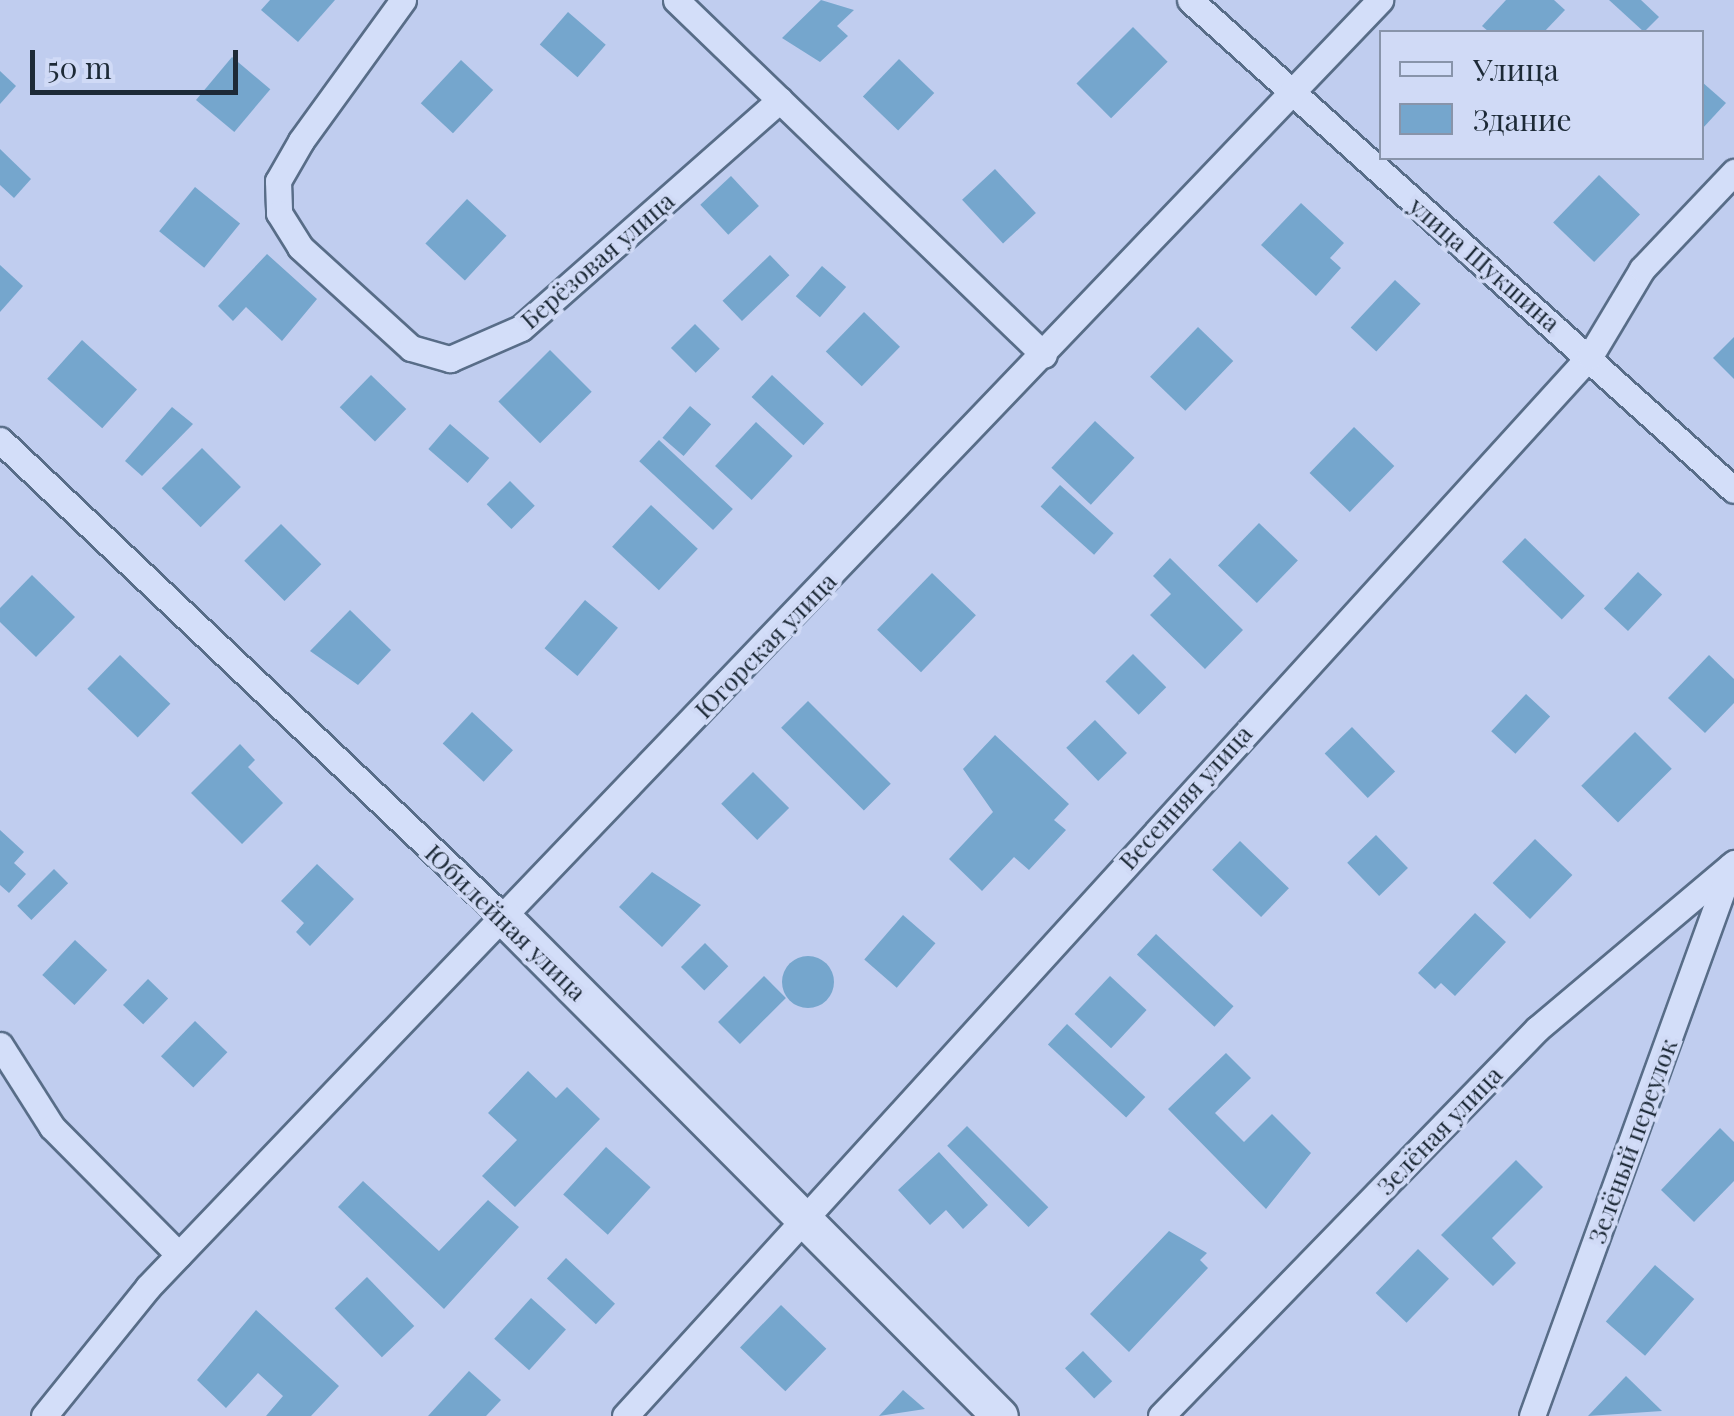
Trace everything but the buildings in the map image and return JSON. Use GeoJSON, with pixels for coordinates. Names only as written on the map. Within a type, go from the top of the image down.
{"type":"FeatureCollection","features":[{"type":"Feature","properties":{"kind":"street","name":"Берёзовая улица"},"geometry":{"type":"LineString","coordinates":[[403,0],[301,141],[278,181],[279,212],[300,247],[412,348],[450,359],[521,328],[780,100]]}},
{"type":"Feature","properties":{"kind":"street"},"geometry":{"type":"LineString","coordinates":[[676,0],[1044,355]]}},
{"type":"Feature","properties":{"kind":"street","name":"улица Шукшина"},"geometry":{"type":"LineString","coordinates":[[1190,0],[1290,94],[1590,356],[1734,490]]}},
{"type":"Feature","properties":{"kind":"street","name":"Югорская улица"},"geometry":{"type":"LineString","coordinates":[[44,1416],[148,1287],[1380,0]]}},
{"type":"Feature","properties":{"kind":"street","name":"Весенняя улица"},"geometry":{"type":"LineString","coordinates":[[626,1416],[1590,356],[1642,269],[1734,172]]}},
{"type":"Feature","properties":{"kind":"street","name":"Юбилейная улица"},"geometry":{"type":"LineString","coordinates":[[0,440],[502,917],[1000,1416]]}},
{"type":"Feature","properties":{"kind":"street","name":"Зелёная улица"},"geometry":{"type":"LineString","coordinates":[[1161,1416],[1537,1029],[1732,864]]}},
{"type":"Feature","properties":{"kind":"street","name":"Зелёный переулок"},"geometry":{"type":"LineString","coordinates":[[1532,1416],[1732,864]]}},
{"type":"Feature","properties":{"kind":"street"},"geometry":{"type":"LineString","coordinates":[[0,1045],[52,1127],[180,1255]]}}]}
